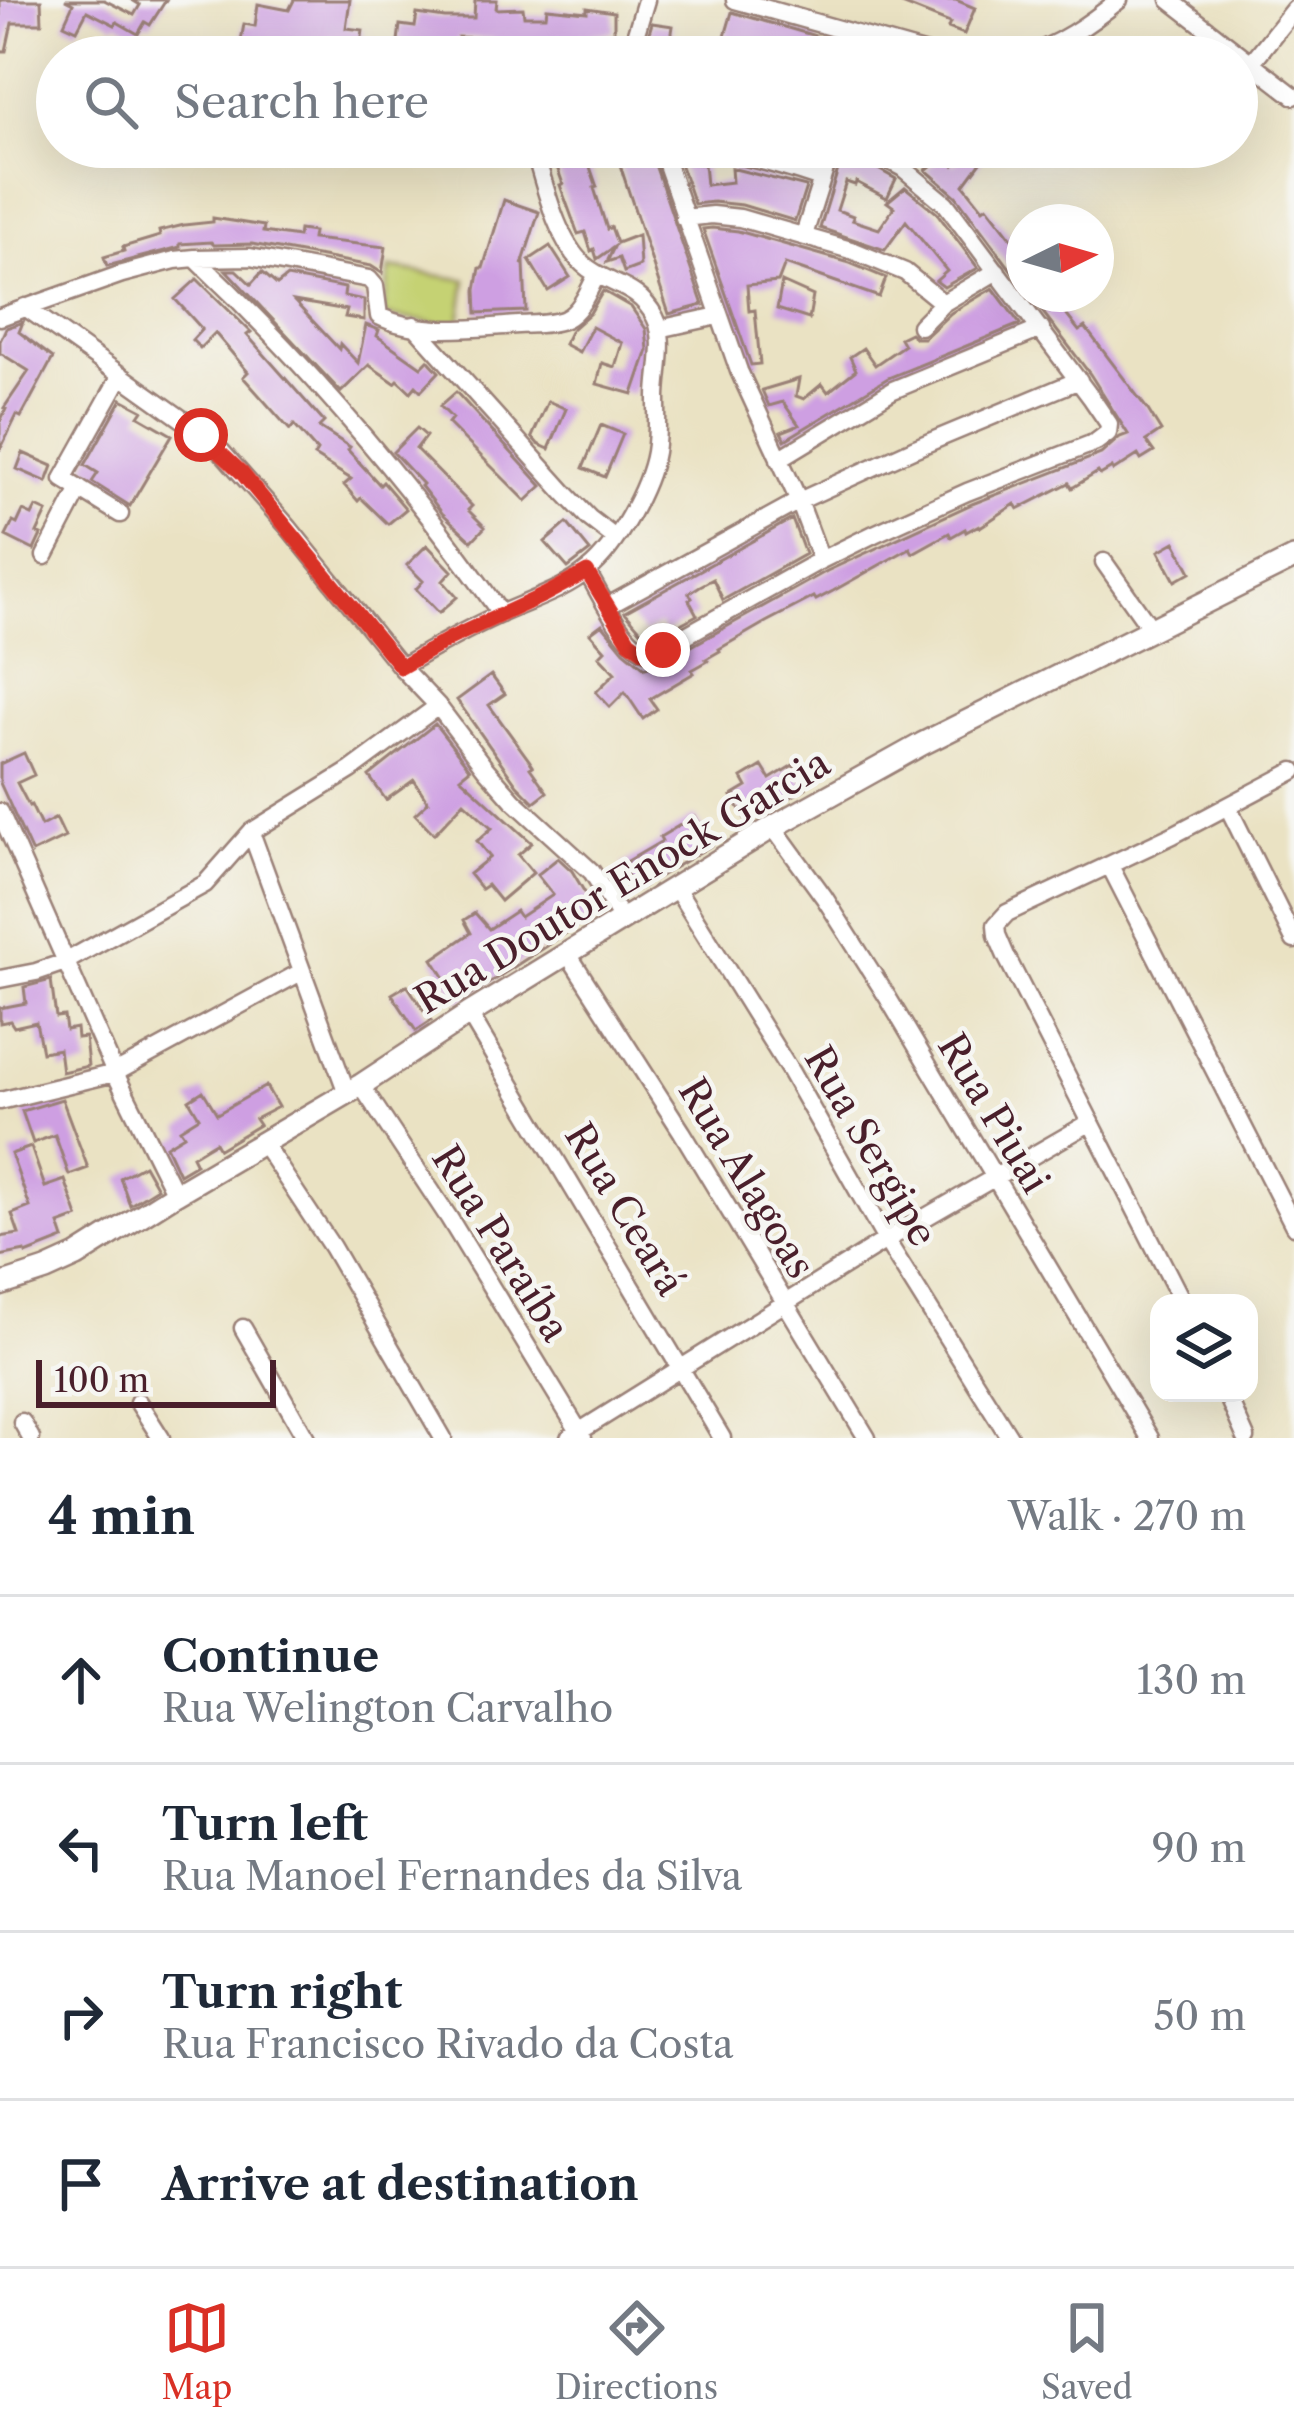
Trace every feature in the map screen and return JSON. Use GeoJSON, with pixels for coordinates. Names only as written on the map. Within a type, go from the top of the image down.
{"type":"FeatureCollection","features":[{"type":"Feature","properties":{"kind":"street"},"geometry":{"type":"LineString","coordinates":[[637,36],[646,0]]}},
{"type":"Feature","properties":{"kind":"street"},"geometry":{"type":"LineString","coordinates":[[735,0],[863,36]]}},
{"type":"Feature","properties":{"kind":"street"},"geometry":{"type":"LineString","coordinates":[[1069,36],[1119,0]]}},
{"type":"Feature","properties":{"kind":"street"},"geometry":{"type":"LineString","coordinates":[[1171,0],[1217,36]]}},
{"type":"Feature","properties":{"kind":"street"},"geometry":{"type":"LineString","coordinates":[[1258,54],[1294,9]]}},
{"type":"Feature","properties":{"kind":"street"},"geometry":{"type":"LineString","coordinates":[[1258,68],[1294,96]]}},
{"type":"Feature","properties":{"kind":"street"},"geometry":{"type":"LineString","coordinates":[[401,667],[587,572],[615,538],[642,490],[656,450],[659,329],[651,310],[633,291],[597,274],[574,255],[541,168]]}},
{"type":"Feature","properties":{"kind":"street"},"geometry":{"type":"LineString","coordinates":[[668,168],[718,316],[821,560]]}},
{"type":"Feature","properties":{"kind":"street"},"geometry":{"type":"LineString","coordinates":[[789,168],[820,178]]}},
{"type":"Feature","properties":{"kind":"street"},"geometry":{"type":"LineString","coordinates":[[805,236],[824,168]]}},
{"type":"Feature","properties":{"kind":"street"},"geometry":{"type":"LineString","coordinates":[[587,572],[629,641],[642,652],[654,653],[821,560],[1107,434],[1109,424],[963,224],[901,168]]}},
{"type":"Feature","properties":{"kind":"street"},"geometry":{"type":"LineString","coordinates":[[684,218],[727,216],[870,257],[905,272],[944,304]]}},
{"type":"Feature","properties":{"kind":"street"},"geometry":{"type":"LineString","coordinates":[[0,317],[175,260],[250,257],[370,279],[380,317],[414,326],[466,329],[562,320],[578,308],[597,274]]}},
{"type":"Feature","properties":{"kind":"street"},"geometry":{"type":"LineString","coordinates":[[195,258],[244,304],[414,496],[501,614]]}},
{"type":"Feature","properties":{"kind":"street"},"geometry":{"type":"LineString","coordinates":[[920,326],[944,304],[997,271]]}},
{"type":"Feature","properties":{"kind":"street"},"geometry":{"type":"LineString","coordinates":[[26,307],[221,451],[485,768],[592,872],[622,920]]}},
{"type":"Feature","properties":{"kind":"street"},"geometry":{"type":"LineString","coordinates":[[659,329],[718,316]]}},
{"type":"Feature","properties":{"kind":"street"},"geometry":{"type":"LineString","coordinates":[[414,326],[565,493],[615,538]]}},
{"type":"Feature","properties":{"kind":"street"},"geometry":{"type":"LineString","coordinates":[[778,459],[893,390],[1041,329]]}},
{"type":"Feature","properties":{"kind":"street"},"geometry":{"type":"LineString","coordinates":[[120,514],[63,479],[121,375]]}},
{"type":"Feature","properties":{"kind":"street"},"geometry":{"type":"LineString","coordinates":[[608,606],[799,501],[1078,380]]}},
{"type":"Feature","properties":{"kind":"street"},"geometry":{"type":"LineString","coordinates":[[45,556],[80,489]]}},
{"type":"Feature","properties":{"kind":"street","name":"Rua Doutor Enock Garcia"},"geometry":{"type":"LineString","coordinates":[[0,1286],[77,1256],[773,827],[922,744],[1294,558]]}},
{"type":"Feature","properties":{"kind":"street"},"geometry":{"type":"LineString","coordinates":[[1104,562],[1152,630]]}},
{"type":"Feature","properties":{"kind":"street"},"geometry":{"type":"LineString","coordinates":[[0,980],[65,962],[205,884],[251,832],[351,770],[438,706]]}},
{"type":"Feature","properties":{"kind":"street"},"geometry":{"type":"LineString","coordinates":[[1178,1294],[1006,956],[996,925],[1007,914],[1294,772]]}},
{"type":"Feature","properties":{"kind":"street"},"geometry":{"type":"LineString","coordinates":[[1228,807],[1289,919],[1294,940]]}},
{"type":"Feature","properties":{"kind":"street"},"geometry":{"type":"LineString","coordinates":[[0,812],[9,852],[175,1194]]}},
{"type":"Feature","properties":{"kind":"street","name":"Rua Piuai"},"geometry":{"type":"LineString","coordinates":[[773,827],[824,896],[888,998],[1150,1438]]}},
{"type":"Feature","properties":{"kind":"street","name":"Rua Paraíba"},"geometry":{"type":"LineString","coordinates":[[251,832],[301,972],[354,1089],[449,1218],[577,1436]]}},
{"type":"Feature","properties":{"kind":"street"},"geometry":{"type":"LineString","coordinates":[[1110,866],[1294,1226]]}},
{"type":"Feature","properties":{"kind":"street","name":"Rua Sergipe"},"geometry":{"type":"LineString","coordinates":[[676,888],[1010,1438]]}},
{"type":"Feature","properties":{"kind":"street","name":"Rua Alagoas"},"geometry":{"type":"LineString","coordinates":[[568,954],[867,1438]]}},
{"type":"Feature","properties":{"kind":"street"},"geometry":{"type":"LineString","coordinates":[[0,1101],[115,1073],[301,972]]}},
{"type":"Feature","properties":{"kind":"street","name":"Rua Ceará"},"geometry":{"type":"LineString","coordinates":[[469,1014],[722,1438]]}},
{"type":"Feature","properties":{"kind":"street"},"geometry":{"type":"LineString","coordinates":[[577,1436],[886,1240],[1090,1122]]}},
{"type":"Feature","properties":{"kind":"street"},"geometry":{"type":"LineString","coordinates":[[262,1143],[332,1247],[443,1438]]}},
{"type":"Feature","properties":{"kind":"street"},"geometry":{"type":"LineString","coordinates":[[243,1328],[306,1438]]}},
{"type":"Feature","properties":{"kind":"street"},"geometry":{"type":"LineString","coordinates":[[138,1402],[160,1438]]}},
{"type":"Feature","properties":{"kind":"street"},"geometry":{"type":"LineString","coordinates":[[1230,1402],[1246,1438]]}},
{"type":"Feature","properties":{"kind":"green space"},"geometry":{"type":"Polygon","coordinates":[[[390,268],[466,280],[459,327],[383,315],[390,268]]]}},
{"type":"Feature","properties":{"kind":"building"},"geometry":{"type":"Polygon","coordinates":[[[0,0],[41,0],[42,23],[12,23],[6,51],[0,51],[0,0]]]}},
{"type":"Feature","properties":{"kind":"building"},"geometry":{"type":"Polygon","coordinates":[[[65,0],[104,0],[134,15],[140,5],[132,0],[166,0],[138,34],[87,11],[77,30],[64,24],[73,4],[65,0]]]}},
{"type":"Feature","properties":{"kind":"building"},"geometry":{"type":"Polygon","coordinates":[[[294,0],[350,0],[346,28],[363,30],[362,36],[242,36],[244,24],[255,26],[258,4],[289,10],[294,0]]]}},
{"type":"Feature","properties":{"kind":"building"},"geometry":{"type":"Polygon","coordinates":[[[475,0],[497,0],[496,9],[523,8],[524,16],[546,16],[547,8],[587,12],[587,8],[614,12],[614,32],[399,36],[400,25],[415,27],[417,14],[474,18],[475,0]]]}},
{"type":"Feature","properties":{"kind":"building"},"geometry":{"type":"Polygon","coordinates":[[[892,0],[956,0],[975,8],[964,34],[948,28],[950,23],[892,0]]]}},
{"type":"Feature","properties":{"kind":"building"},"geometry":{"type":"Polygon","coordinates":[[[732,12],[816,36],[725,36],[732,12]]]}},
{"type":"Feature","properties":{"kind":"building"},"geometry":{"type":"Polygon","coordinates":[[[652,23],[673,26],[671,36],[648,36],[652,23]]]}},
{"type":"Feature","properties":{"kind":"building"},"geometry":{"type":"Polygon","coordinates":[[[557,168],[590,168],[607,229],[611,227],[617,243],[638,235],[640,266],[624,272],[619,258],[607,262],[614,247],[597,259],[585,232],[578,234],[557,168]]]}},
{"type":"Feature","properties":{"kind":"building"},"geometry":{"type":"Polygon","coordinates":[[[621,168],[656,168],[703,305],[669,314],[621,168]]]}},
{"type":"Feature","properties":{"kind":"building"},"geometry":{"type":"Polygon","coordinates":[[[682,168],[704,168],[706,185],[732,182],[731,168],[806,187],[795,221],[742,205],[694,204],[682,168]]]}},
{"type":"Feature","properties":{"kind":"building"},"geometry":{"type":"Polygon","coordinates":[[[838,168],[876,168],[896,179],[887,198],[856,182],[846,182],[837,210],[879,229],[894,207],[887,202],[905,187],[937,213],[978,268],[944,287],[936,281],[947,271],[906,221],[885,250],[820,228],[838,168]]]}},
{"type":"Feature","properties":{"kind":"building"},"geometry":{"type":"Polygon","coordinates":[[[977,168],[964,185],[1006,231],[1006,263],[956,196],[926,170],[977,168]]]}},
{"type":"Feature","properties":{"kind":"building"},"geometry":{"type":"Polygon","coordinates":[[[504,200],[539,212],[522,265],[526,311],[477,313],[480,268],[504,200]]]}},
{"type":"Feature","properties":{"kind":"building"},"geometry":{"type":"Polygon","coordinates":[[[213,218],[264,226],[263,232],[298,237],[299,230],[313,232],[312,239],[386,247],[382,273],[371,266],[252,244],[211,242],[180,244],[107,266],[104,257],[124,251],[123,247],[160,236],[159,231],[213,222],[213,218]]]}},
{"type":"Feature","properties":{"kind":"building"},"geometry":{"type":"Polygon","coordinates":[[[703,229],[850,263],[886,278],[879,297],[785,264],[778,282],[747,285],[749,311],[755,310],[760,364],[751,365],[703,229]]]}},
{"type":"Feature","properties":{"kind":"building"},"geometry":{"type":"Polygon","coordinates":[[[550,246],[570,277],[548,291],[529,260],[550,246]]]}},
{"type":"Feature","properties":{"kind":"building"},"geometry":{"type":"Polygon","coordinates":[[[226,270],[236,270],[251,284],[262,272],[277,285],[287,277],[345,288],[344,296],[364,300],[364,320],[345,317],[347,310],[294,301],[358,363],[366,325],[379,330],[377,336],[421,367],[428,360],[439,372],[421,391],[416,386],[411,392],[369,365],[341,392],[226,270]]]}},
{"type":"Feature","properties":{"kind":"building"},"geometry":{"type":"Polygon","coordinates":[[[197,279],[251,332],[247,335],[324,422],[319,427],[350,447],[406,509],[388,524],[361,498],[358,501],[344,485],[351,479],[314,456],[317,451],[294,425],[290,430],[243,377],[248,372],[215,333],[200,348],[192,340],[202,329],[175,299],[197,279]]]}},
{"type":"Feature","properties":{"kind":"building"},"geometry":{"type":"Polygon","coordinates":[[[782,282],[813,296],[809,319],[777,309],[782,282]]]}},
{"type":"Feature","properties":{"kind":"building"},"geometry":{"type":"Polygon","coordinates":[[[993,288],[1006,312],[1020,324],[888,378],[785,440],[781,432],[799,425],[783,402],[769,406],[762,390],[799,379],[796,396],[804,399],[822,384],[828,392],[856,370],[850,357],[863,348],[875,365],[904,345],[900,338],[910,333],[924,338],[951,313],[993,288]]]}},
{"type":"Feature","properties":{"kind":"building"},"geometry":{"type":"Polygon","coordinates":[[[603,291],[631,307],[646,329],[648,350],[633,394],[597,384],[602,363],[615,367],[622,343],[592,327],[579,352],[564,344],[603,291]]]}},
{"type":"Feature","properties":{"kind":"building"},"geometry":{"type":"Polygon","coordinates":[[[1043,312],[1064,312],[1079,331],[1085,327],[1161,431],[1146,441],[1154,452],[1141,460],[1138,455],[1113,471],[1098,472],[1072,488],[1069,483],[1018,509],[1015,504],[980,527],[951,537],[949,533],[913,553],[910,548],[766,622],[650,699],[657,709],[643,719],[625,692],[610,707],[596,692],[615,673],[599,656],[605,650],[590,633],[602,624],[645,668],[659,664],[827,571],[972,504],[1101,454],[1128,434],[1043,312]]]}},
{"type":"Feature","properties":{"kind":"building"},"geometry":{"type":"Polygon","coordinates":[[[23,322],[19,332],[53,358],[0,450],[4,408],[29,371],[0,353],[0,341],[6,328],[23,322]]]}},
{"type":"Feature","properties":{"kind":"building"},"geometry":{"type":"Polygon","coordinates":[[[456,392],[542,486],[526,501],[448,423],[452,418],[440,406],[456,392]]]}},
{"type":"Feature","properties":{"kind":"building"},"geometry":{"type":"Polygon","coordinates":[[[122,399],[143,410],[139,416],[172,435],[130,506],[92,482],[98,473],[85,465],[122,399]]]}},
{"type":"Feature","properties":{"kind":"building"},"geometry":{"type":"Polygon","coordinates":[[[548,401],[566,409],[549,449],[532,437],[548,401]]]}},
{"type":"Feature","properties":{"kind":"building"},"geometry":{"type":"Polygon","coordinates":[[[601,425],[623,434],[605,477],[583,468],[601,425]]]}},
{"type":"Feature","properties":{"kind":"building"},"geometry":{"type":"Polygon","coordinates":[[[417,428],[426,436],[416,449],[472,506],[468,510],[485,527],[472,541],[442,513],[393,452],[417,428]]]}},
{"type":"Feature","properties":{"kind":"building"},"geometry":{"type":"Polygon","coordinates":[[[23,453],[53,466],[47,482],[17,469],[23,453]]]}},
{"type":"Feature","properties":{"kind":"building"},"geometry":{"type":"Polygon","coordinates":[[[36,507],[47,512],[34,550],[6,536],[23,511],[32,515],[36,507]]]}},
{"type":"Feature","properties":{"kind":"building"},"geometry":{"type":"Polygon","coordinates":[[[792,519],[805,554],[723,600],[713,579],[700,586],[689,593],[697,615],[664,633],[659,624],[644,634],[625,612],[792,519]]]}},
{"type":"Feature","properties":{"kind":"building"},"geometry":{"type":"Polygon","coordinates":[[[567,523],[590,551],[568,568],[545,542],[567,523]]]}},
{"type":"Feature","properties":{"kind":"building"},"geometry":{"type":"Polygon","coordinates":[[[1175,542],[1191,572],[1175,581],[1159,551],[1175,542]]]}},
{"type":"Feature","properties":{"kind":"building"},"geometry":{"type":"Polygon","coordinates":[[[427,545],[452,571],[443,581],[457,597],[439,613],[416,589],[423,581],[407,565],[427,545]]]}},
{"type":"Feature","properties":{"kind":"building"},"geometry":{"type":"Polygon","coordinates":[[[491,675],[505,694],[489,705],[547,792],[534,802],[457,700],[491,675]]]}},
{"type":"Feature","properties":{"kind":"building"},"geometry":{"type":"Polygon","coordinates":[[[435,724],[470,769],[460,777],[532,843],[518,855],[533,873],[500,901],[469,874],[490,857],[477,841],[492,828],[464,802],[434,834],[415,814],[428,802],[414,780],[386,800],[369,776],[435,724]]]}},
{"type":"Feature","properties":{"kind":"building"},"geometry":{"type":"Polygon","coordinates":[[[24,753],[34,775],[17,783],[41,826],[56,818],[65,837],[32,853],[0,783],[0,764],[24,753]]]}},
{"type":"Feature","properties":{"kind":"building"},"geometry":{"type":"Polygon","coordinates":[[[793,765],[806,788],[748,823],[732,796],[747,787],[742,778],[762,766],[770,779],[793,765]]]}},
{"type":"Feature","properties":{"kind":"building"},"geometry":{"type":"Polygon","coordinates":[[[695,816],[712,845],[637,890],[621,865],[695,816]]]}},
{"type":"Feature","properties":{"kind":"building"},"geometry":{"type":"Polygon","coordinates":[[[558,858],[572,871],[597,913],[460,1002],[433,959],[471,933],[464,920],[475,913],[489,929],[516,911],[520,917],[553,895],[537,875],[558,858]]]}},
{"type":"Feature","properties":{"kind":"building"},"geometry":{"type":"Polygon","coordinates":[[[51,980],[56,1017],[64,1016],[66,1030],[76,1028],[77,1038],[85,1037],[88,1066],[62,1072],[59,1049],[42,1052],[36,1022],[14,1027],[10,1021],[0,1023],[0,1008],[26,1003],[24,987],[51,980]]]}},
{"type":"Feature","properties":{"kind":"building"},"geometry":{"type":"Polygon","coordinates":[[[407,985],[431,1021],[416,1031],[392,994],[407,985]]]}},
{"type":"Feature","properties":{"kind":"building"},"geometry":{"type":"Polygon","coordinates":[[[266,1086],[278,1107],[255,1119],[259,1125],[219,1149],[215,1142],[192,1156],[196,1164],[179,1174],[166,1146],[184,1135],[180,1129],[199,1117],[189,1100],[203,1091],[217,1114],[266,1086]]]}},
{"type":"Feature","properties":{"kind":"building"},"geometry":{"type":"Polygon","coordinates":[[[62,1099],[88,1168],[69,1175],[55,1135],[33,1143],[22,1111],[62,1099]]]}},
{"type":"Feature","properties":{"kind":"building"},"geometry":{"type":"Polygon","coordinates":[[[31,1147],[45,1187],[65,1180],[78,1217],[59,1224],[64,1239],[26,1254],[0,1256],[0,1237],[19,1234],[12,1214],[30,1207],[11,1154],[31,1147]]]}},
{"type":"Feature","properties":{"kind":"building"},"geometry":{"type":"Polygon","coordinates":[[[144,1165],[157,1188],[130,1205],[120,1178],[144,1165]]]}},
{"type":"Feature","properties":{"kind":"route"},"geometry":{"type":"LineString","coordinates":[[201,435],[242,473],[401,667],[587,572],[629,641],[646,653],[663,650]]}}]}
